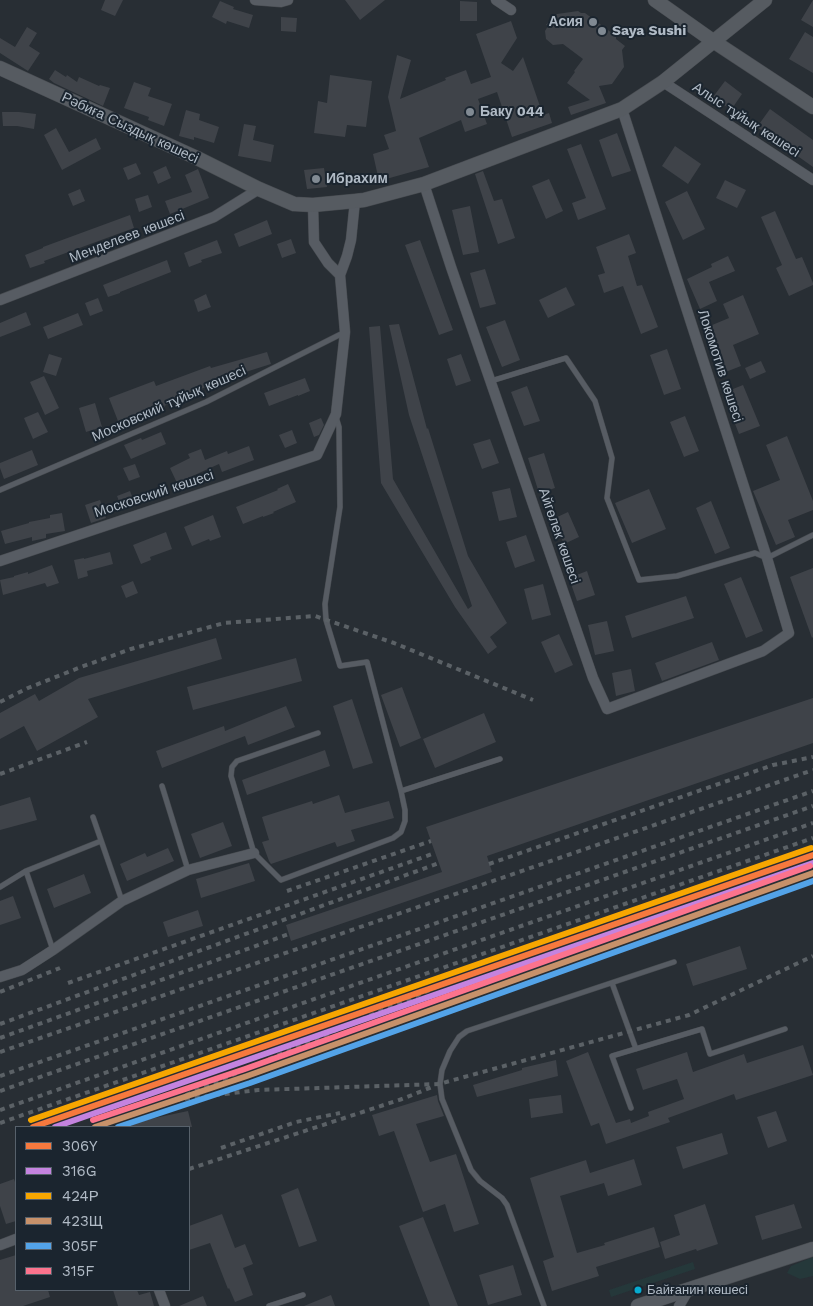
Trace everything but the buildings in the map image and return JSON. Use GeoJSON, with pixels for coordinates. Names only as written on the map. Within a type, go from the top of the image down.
{"type":"FeatureCollection","features":[{"type":"Feature","properties":{"kind":"street"},"geometry":{"type":"LineString","coordinates":[[255,0],[281,2],[288,0]]}},
{"type":"Feature","properties":{"kind":"street"},"geometry":{"type":"LineString","coordinates":[[496,0],[511,10]]}},
{"type":"Feature","properties":{"kind":"street"},"geometry":{"type":"LineString","coordinates":[[655,0],[813,107]]}},
{"type":"Feature","properties":{"kind":"street","name":"Рәбиға Сыздық көшесі"},"geometry":{"type":"LineString","coordinates":[[0,68],[259,189],[294,204],[313,205],[364,200],[424,184],[622,109],[663,82],[765,0]]}},
{"type":"Feature","properties":{"kind":"street","name":"Алыс тұйық көшесі"},"geometry":{"type":"LineString","coordinates":[[663,82],[813,180]]}},
{"type":"Feature","properties":{"kind":"street","name":"Локомотив көшесі"},"geometry":{"type":"LineString","coordinates":[[622,109],[767,558],[789,632]]}},
{"type":"Feature","properties":{"kind":"street","name":"Айгөлек көшесі"},"geometry":{"type":"LineString","coordinates":[[424,184],[593,678],[607,708],[763,651],[789,632]]}},
{"type":"Feature","properties":{"kind":"street","name":"Менделеев көшесі"},"geometry":{"type":"LineString","coordinates":[[0,300],[214,218],[259,189]]}},
{"type":"Feature","properties":{"kind":"street"},"geometry":{"type":"LineString","coordinates":[[336,414],[345,332],[340,275],[351,240],[355,201]]}},
{"type":"Feature","properties":{"kind":"street"},"geometry":{"type":"LineString","coordinates":[[313,205],[314,242],[328,263],[340,275]]}},
{"type":"Feature","properties":{"kind":"street","name":"Московский көшесі"},"geometry":{"type":"LineString","coordinates":[[0,561],[317,455],[336,414]]}},
{"type":"Feature","properties":{"kind":"street"},"geometry":{"type":"LineString","coordinates":[[0,977],[22,970],[122,901],[188,870],[254,853]]}},
{"type":"Feature","properties":{"kind":"street"},"geometry":{"type":"LineString","coordinates":[[0,1245],[15,1239]]}},
{"type":"Feature","properties":{"kind":"street"},"geometry":{"type":"LineString","coordinates":[[638,1306],[813,1249]]}},
{"type":"Feature","properties":{"kind":"street"},"geometry":{"type":"LineString","coordinates":[[680,1306],[688,1290]]}},
{"type":"Feature","properties":{"kind":"street"},"geometry":{"type":"LineString","coordinates":[[159,1291],[165,1306]]}},
{"type":"Feature","properties":{"kind":"lane","name":"Московский тұйық көшесі"},"geometry":{"type":"LineString","coordinates":[[0,490],[206,402],[345,332]]}},
{"type":"Feature","properties":{"kind":"lane"},"geometry":{"type":"LineString","coordinates":[[491,382],[566,358],[595,400],[612,458],[607,498],[639,580],[677,576],[754,553],[767,558],[813,535]]}},
{"type":"Feature","properties":{"kind":"lane"},"geometry":{"type":"LineString","coordinates":[[318,732],[237,761],[232,767],[232,776],[254,853],[281,880],[393,838],[401,832],[405,822],[406,810],[367,662],[340,666],[326,620],[325,604],[340,507],[339,427],[336,414]]}},
{"type":"Feature","properties":{"kind":"lane"},"geometry":{"type":"LineString","coordinates":[[401,791],[500,759]]}},
{"type":"Feature","properties":{"kind":"lane"},"geometry":{"type":"LineString","coordinates":[[162,786],[188,870]]}},
{"type":"Feature","properties":{"kind":"lane"},"geometry":{"type":"LineString","coordinates":[[93,817],[122,901]]}},
{"type":"Feature","properties":{"kind":"lane"},"geometry":{"type":"LineString","coordinates":[[0,887],[26,872],[101,841]]}},
{"type":"Feature","properties":{"kind":"lane"},"geometry":{"type":"LineString","coordinates":[[26,872],[53,950]]}},
{"type":"Feature","properties":{"kind":"lane"},"geometry":{"type":"LineString","coordinates":[[544,1306],[507,1205],[502,1198],[480,1181],[471,1170],[442,1099],[440,1084],[442,1070],[450,1051],[460,1037],[468,1031],[674,962]]}},
{"type":"Feature","properties":{"kind":"lane"},"geometry":{"type":"LineString","coordinates":[[612,983],[636,1049]]}},
{"type":"Feature","properties":{"kind":"lane"},"geometry":{"type":"LineString","coordinates":[[631,1108],[612,1056],[702,1029],[710,1054],[785,1029]]}},
{"type":"Feature","properties":{"kind":"lane"},"geometry":{"type":"LineString","coordinates":[[268,1306],[302,1294]]}},
{"type":"Feature","properties":{"kind":"shaded area"},"geometry":{"type":"Polygon","coordinates":[[[813,1257],[813,1276],[800,1279],[787,1273],[791,1266],[813,1257]]]}},
{"type":"Feature","properties":{"kind":"shaded area"},"geometry":{"type":"Polygon","coordinates":[[[693,1262],[695,1269],[611,1297],[609,1290],[693,1262]]]}},
{"type":"Feature","properties":{"kind":"railway"},"geometry":{"type":"LineString","coordinates":[[0,702],[28,688],[131,649],[224,623],[315,616],[394,643],[533,700]]}},
{"type":"Feature","properties":{"kind":"railway"},"geometry":{"type":"LineString","coordinates":[[0,774],[87,742]]}},
{"type":"Feature","properties":{"kind":"railway"},"geometry":{"type":"LineString","coordinates":[[489,864],[773,765],[813,757]]}},
{"type":"Feature","properties":{"kind":"railway"},"geometry":{"type":"LineString","coordinates":[[0,1052],[813,770]]}},
{"type":"Feature","properties":{"kind":"railway"},"geometry":{"type":"LineString","coordinates":[[0,1076],[813,791]]}},
{"type":"Feature","properties":{"kind":"railway"},"geometry":{"type":"LineString","coordinates":[[0,1091],[813,806]]}},
{"type":"Feature","properties":{"kind":"railway"},"geometry":{"type":"LineString","coordinates":[[0,1110],[813,823]]}},
{"type":"Feature","properties":{"kind":"railway"},"geometry":{"type":"LineString","coordinates":[[0,1123],[813,838]]}},
{"type":"Feature","properties":{"kind":"railway"},"geometry":{"type":"LineString","coordinates":[[287,891],[431,841]]}},
{"type":"Feature","properties":{"kind":"railway"},"geometry":{"type":"LineString","coordinates":[[68,983],[435,853]]}},
{"type":"Feature","properties":{"kind":"railway"},"geometry":{"type":"LineString","coordinates":[[0,1024],[439,863]]}},
{"type":"Feature","properties":{"kind":"railway"},"geometry":{"type":"LineString","coordinates":[[0,1038],[289,934]]}},
{"type":"Feature","properties":{"kind":"railway"},"geometry":{"type":"LineString","coordinates":[[175,1100],[258,1090],[439,1084],[689,1015],[813,956]]}},
{"type":"Feature","properties":{"kind":"railway"},"geometry":{"type":"LineString","coordinates":[[0,992],[60,968]]}},
{"type":"Feature","properties":{"kind":"railway"},"geometry":{"type":"LineString","coordinates":[[186,1095],[439,986]]}},
{"type":"Feature","properties":{"kind":"railway"},"geometry":{"type":"LineString","coordinates":[[190,1169],[402,1099],[432,1087]]}},
{"type":"Feature","properties":{"kind":"railway"},"geometry":{"type":"LineString","coordinates":[[221,1148],[296,1122],[340,1113]]}},
{"type":"Feature","properties":{"kind":"transit line","name":"424Р"},"geometry":{"type":"LineString","coordinates":[[31,1120],[811,848]]}},
{"type":"Feature","properties":{"kind":"transit line","name":"306Y"},"geometry":{"type":"LineString","coordinates":[[36,1126],[813,855]]}},
{"type":"Feature","properties":{"kind":"transit line","name":"316G"},"geometry":{"type":"LineString","coordinates":[[58,1126],[813,863]]}},
{"type":"Feature","properties":{"kind":"transit line","name":"315F"},"geometry":{"type":"LineString","coordinates":[[93,1120],[245,1069],[810,866]]}},
{"type":"Feature","properties":{"kind":"transit line","name":"423Щ"},"geometry":{"type":"LineString","coordinates":[[98,1126],[247,1076],[813,873]]}},
{"type":"Feature","properties":{"kind":"transit line","name":"305F"},"geometry":{"type":"LineString","coordinates":[[121,1126],[250,1083],[813,881]]}},
{"type":"Feature","properties":{"kind":"place","name":"Асия"},"geometry":{"type":"Point","coordinates":[593,22]}},
{"type":"Feature","properties":{"kind":"place","name":"Saya Sushi"},"geometry":{"type":"Point","coordinates":[602,31]}},
{"type":"Feature","properties":{"kind":"place","name":"Баку 044"},"geometry":{"type":"Point","coordinates":[470,112]}},
{"type":"Feature","properties":{"kind":"place","name":"Ибрахим"},"geometry":{"type":"Point","coordinates":[316,179]}},
{"type":"Feature","properties":{"kind":"place","name":"Байғанин көшесі"},"geometry":{"type":"Point","coordinates":[638,1290]}}]}
